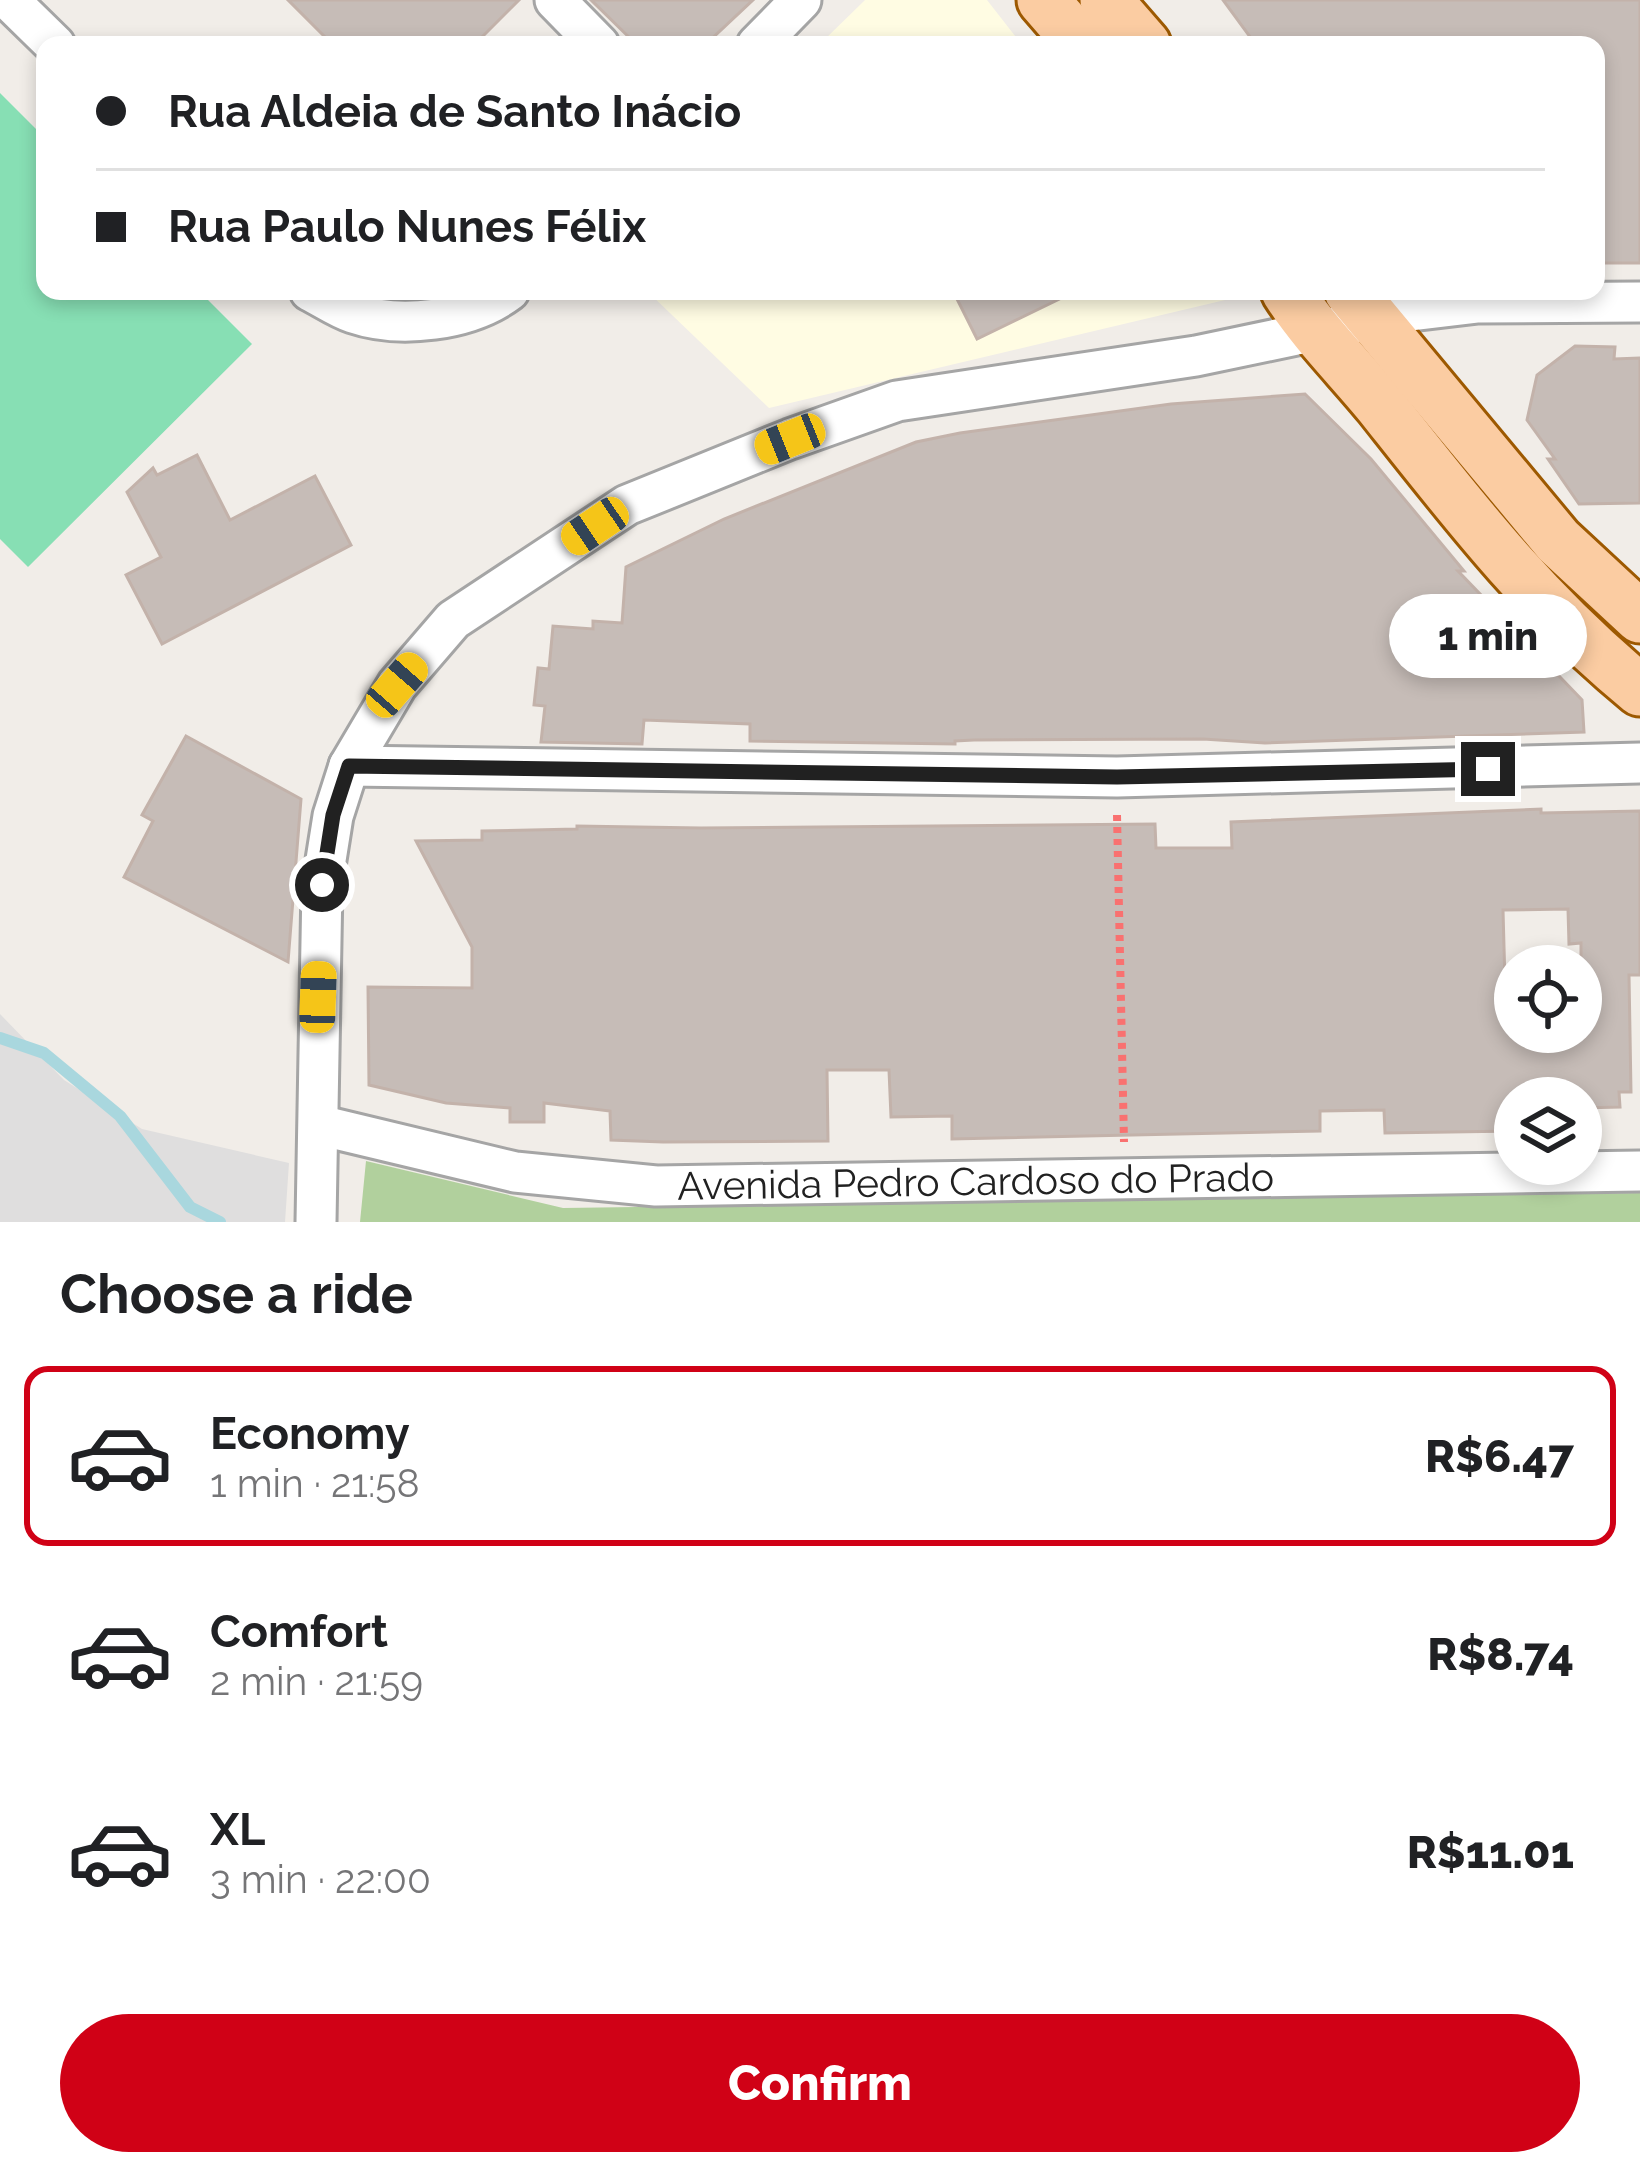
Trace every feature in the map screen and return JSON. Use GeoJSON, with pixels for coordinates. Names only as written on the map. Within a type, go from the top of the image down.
{"type":"FeatureCollection","features":[{"type":"Feature","properties":{"kind":"main road"},"geometry":{"type":"LineString","coordinates":[[1043,0],[1074,36]]}},
{"type":"Feature","properties":{"kind":"main road"},"geometry":{"type":"LineString","coordinates":[[1106,0],[1137,36]]}},
{"type":"Feature","properties":{"kind":"main road"},"geometry":{"type":"LineString","coordinates":[[1361,305],[1558,541],[1640,617]]}},
{"type":"Feature","properties":{"kind":"main road"},"geometry":{"type":"LineString","coordinates":[[1300,312],[1506,564],[1581,641],[1640,690]]}},
{"type":"Feature","properties":{"kind":"street"},"geometry":{"type":"LineString","coordinates":[[9,0],[46,36]]}},
{"type":"Feature","properties":{"kind":"street"},"geometry":{"type":"LineString","coordinates":[[555,0],[590,36]]}},
{"type":"Feature","properties":{"kind":"street"},"geometry":{"type":"LineString","coordinates":[[766,36],[801,0]]}},
{"type":"Feature","properties":{"kind":"street"},"geometry":{"type":"LineString","coordinates":[[328,300],[353,313],[398,322],[480,308],[494,300]]}},
{"type":"Feature","properties":{"kind":"street"},"geometry":{"type":"LineString","coordinates":[[317,1211],[316,1034],[322,885],[333,815],[349,766],[397,685],[453,620],[627,505],[897,401],[1196,356],[1300,312],[1361,305],[1640,302]]}},
{"type":"Feature","properties":{"kind":"street"},"geometry":{"type":"LineString","coordinates":[[1581,767],[1640,736]]}},
{"type":"Feature","properties":{"kind":"street"},"geometry":{"type":"LineString","coordinates":[[349,766],[1117,777],[1640,763]]}},
{"type":"Feature","properties":{"kind":"street","name":"Avenida Pedro Cardoso do Prado"},"geometry":{"type":"LineString","coordinates":[[319,1125],[515,1172],[656,1186],[1640,1171]]}},
{"type":"Feature","properties":{"kind":"path"},"geometry":{"type":"LineString","coordinates":[[1117,777],[1125,1179]]}},
{"type":"Feature","properties":{"kind":"shaded area"},"geometry":{"type":"Polygon","coordinates":[[[865,0],[987,0],[1015,36],[828,36],[865,0]]]}},
{"type":"Feature","properties":{"kind":"shaded area"},"geometry":{"type":"Polygon","coordinates":[[[656,300],[1225,300],[769,408],[656,300]]]}},
{"type":"Feature","properties":{"kind":"shaded area"},"geometry":{"type":"Polygon","coordinates":[[[0,1014],[64,1080],[142,1129],[289,1163],[285,1222],[0,1222],[0,1014]]]}},
{"type":"Feature","properties":{"kind":"green space"},"geometry":{"type":"Polygon","coordinates":[[[0,93],[36,129],[36,300],[208,300],[252,344],[28,567],[0,539],[0,93]]]}},
{"type":"Feature","properties":{"kind":"green space"},"geometry":{"type":"Polygon","coordinates":[[[366,1161],[563,1208],[1640,1193],[1640,1222],[360,1222],[366,1161]]]}},
{"type":"Feature","properties":{"kind":"building"},"geometry":{"type":"Polygon","coordinates":[[[288,0],[519,0],[483,36],[324,36],[288,0]]]}},
{"type":"Feature","properties":{"kind":"building"},"geometry":{"type":"Polygon","coordinates":[[[591,0],[753,0],[715,36],[628,36],[591,0]]]}},
{"type":"Feature","properties":{"kind":"building"},"geometry":{"type":"Polygon","coordinates":[[[1223,0],[1640,0],[1640,263],[1605,263],[1605,36],[1249,36],[1223,0]]]}},
{"type":"Feature","properties":{"kind":"building"},"geometry":{"type":"Polygon","coordinates":[[[958,300],[1057,300],[977,339],[958,300]]]}},
{"type":"Feature","properties":{"kind":"building"},"geometry":{"type":"Polygon","coordinates":[[[1575,346],[1615,347],[1614,359],[1640,358],[1640,503],[1579,504],[1527,420],[1537,375],[1575,346]]]}},
{"type":"Feature","properties":{"kind":"building"},"geometry":{"type":"Polygon","coordinates":[[[1305,394],[1371,459],[1464,571],[1458,571],[1582,700],[1584,732],[1265,743],[1203,739],[974,740],[955,744],[750,741],[750,724],[644,720],[642,744],[541,742],[545,706],[534,705],[538,668],[549,669],[553,626],[593,629],[593,621],[622,623],[626,567],[724,519],[916,442],[1171,404],[1305,394]]]}},
{"type":"Feature","properties":{"kind":"building"},"geometry":{"type":"Polygon","coordinates":[[[197,455],[230,520],[315,476],[351,545],[162,644],[126,575],[161,557],[127,492],[153,468],[157,475],[197,455]]]}},
{"type":"Feature","properties":{"kind":"building"},"geometry":{"type":"Polygon","coordinates":[[[186,736],[301,799],[288,962],[124,877],[153,821],[142,815],[186,736]]]}},
{"type":"Feature","properties":{"kind":"building"},"geometry":{"type":"Polygon","coordinates":[[[1541,809],[1541,813],[1640,811],[1640,975],[1629,975],[1631,1092],[1619,1092],[1620,1107],[1602,1107],[1602,1077],[1494,1077],[1494,1131],[1385,1133],[1384,1110],[1320,1111],[1320,1131],[952,1139],[952,1116],[891,1117],[889,1070],[827,1070],[828,1141],[663,1142],[611,1140],[610,1111],[544,1103],[544,1122],[510,1122],[510,1108],[446,1103],[369,1085],[368,987],[472,988],[472,947],[416,841],[482,840],[482,831],[577,826],[1155,824],[1156,848],[1232,848],[1231,822],[1541,809]]]}},
{"type":"Feature","properties":{"kind":"waterway"},"geometry":{"type":"LineString","coordinates":[[0,1038],[44,1053],[120,1116],[190,1207],[220,1222]]}},
{"type":"Feature","properties":{"kind":"route"},"geometry":{"type":"LineString","coordinates":[[322,885],[333,815],[349,766],[1117,777],[1488,769]]}}]}
